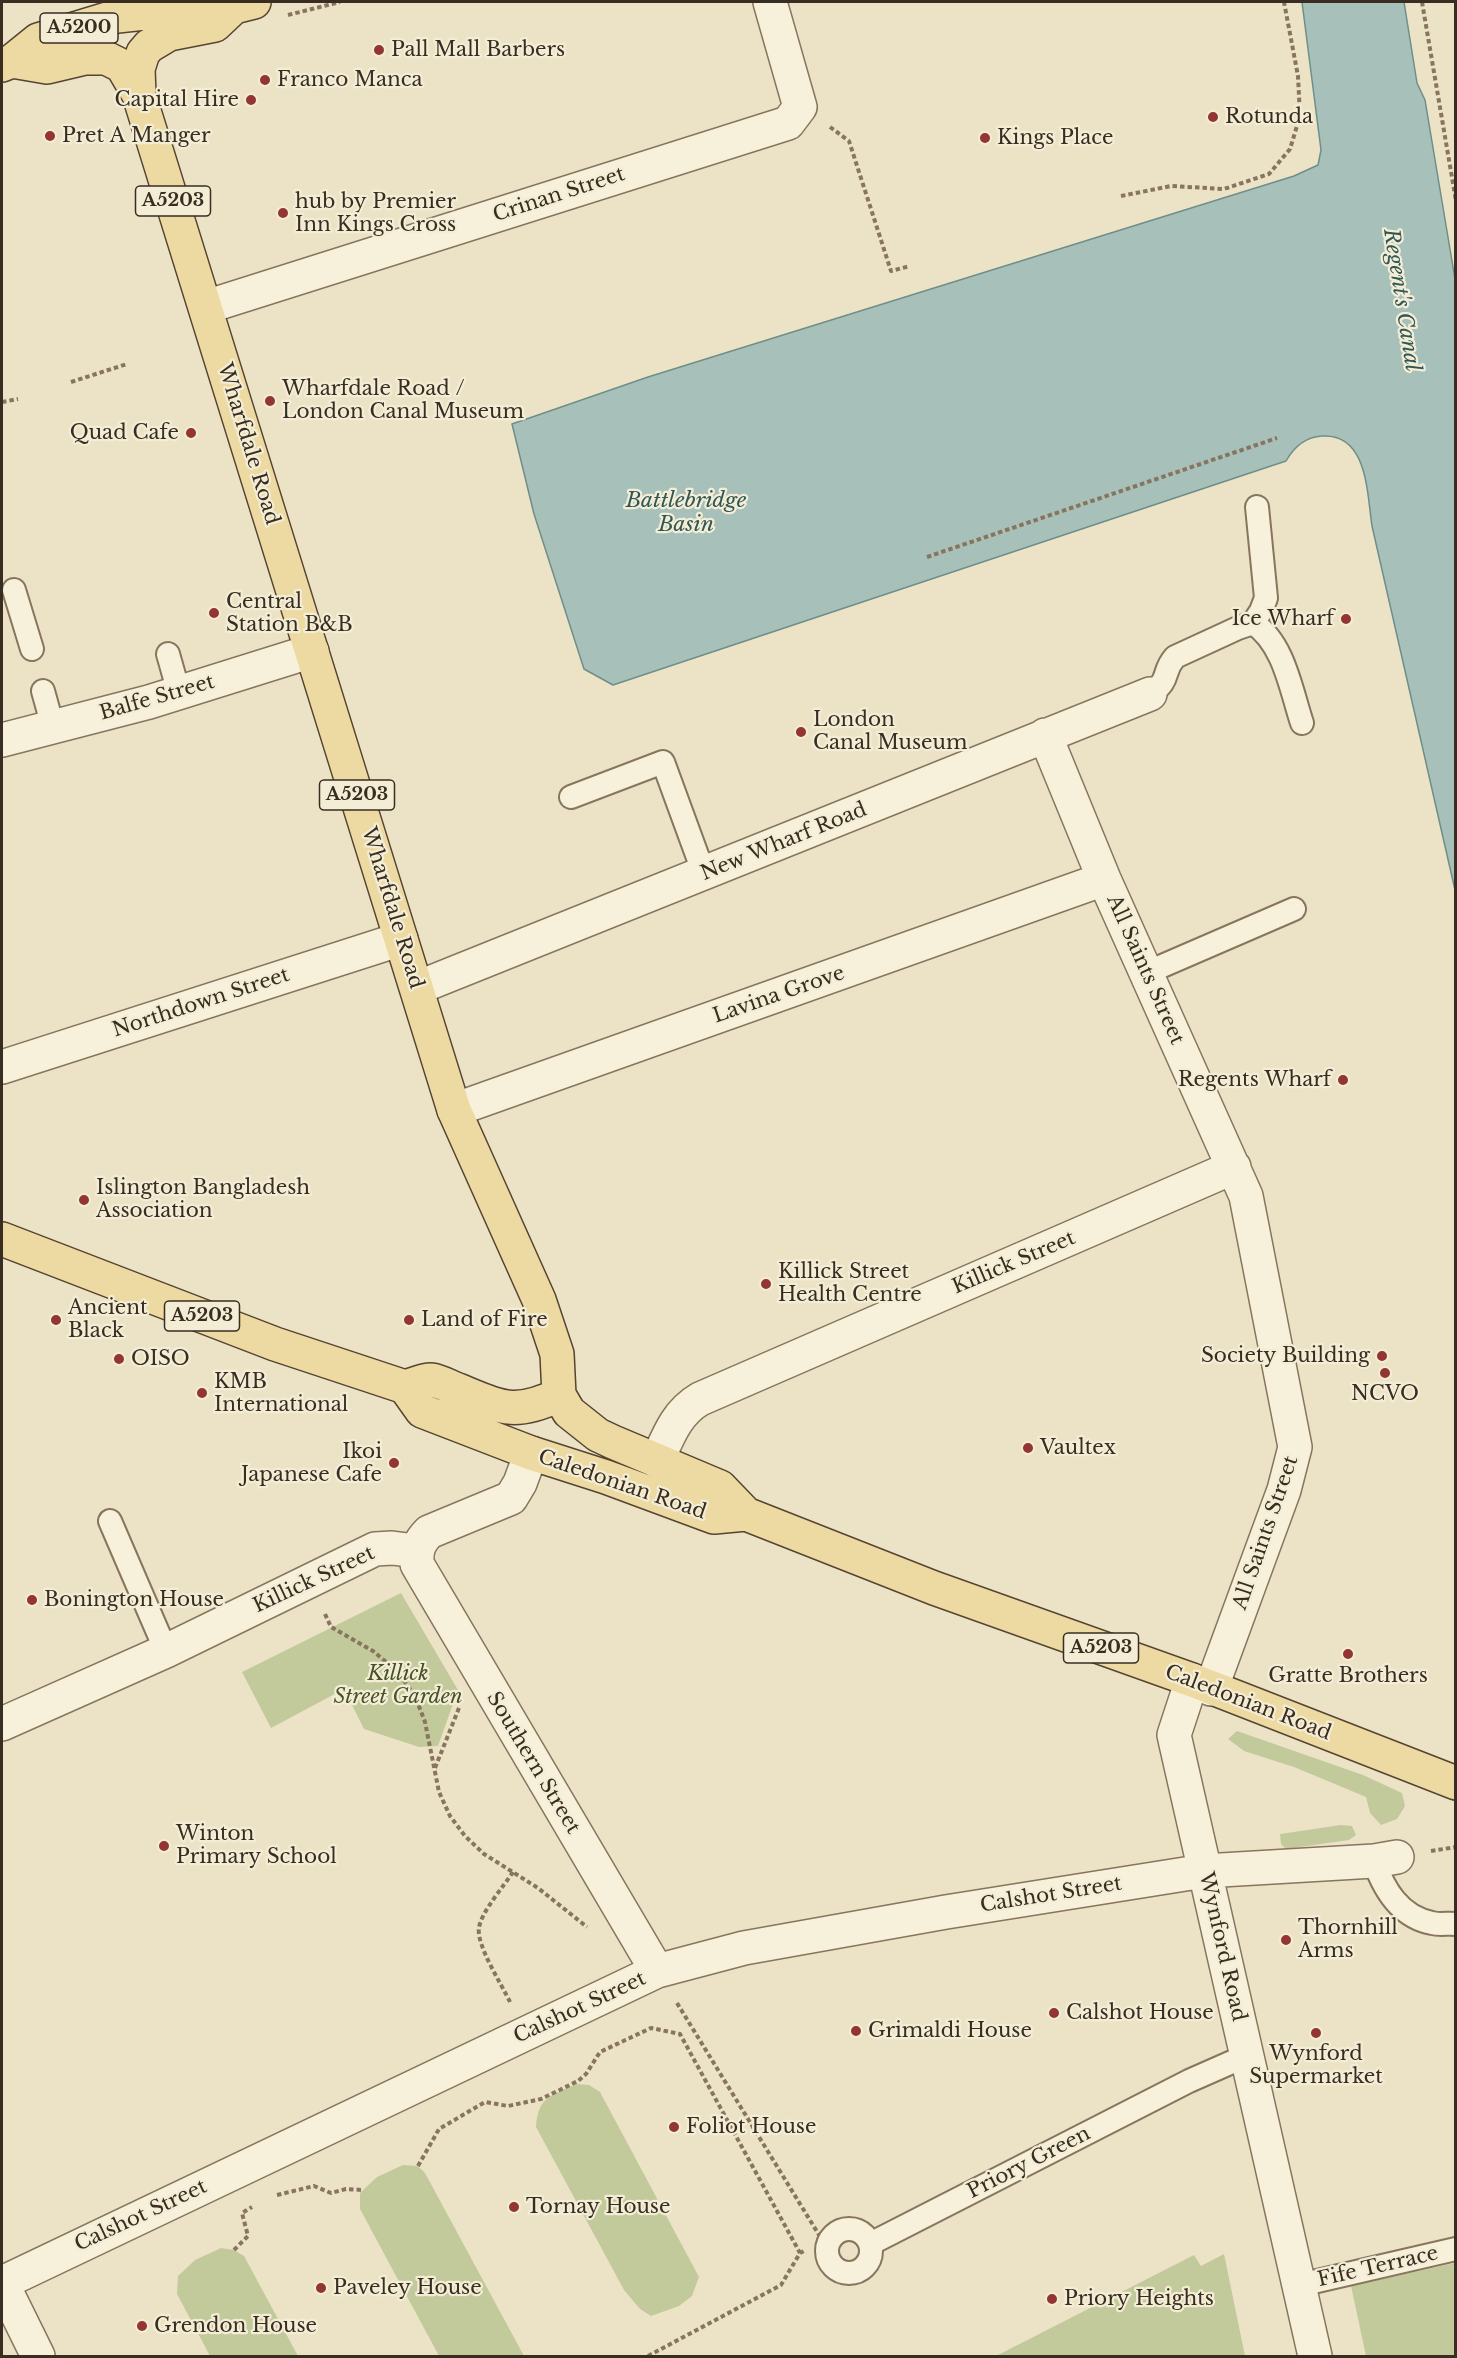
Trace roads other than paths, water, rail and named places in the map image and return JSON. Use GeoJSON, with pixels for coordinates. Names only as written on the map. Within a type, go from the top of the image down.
{"type":"FeatureCollection","features":[{"type":"Feature","properties":{"kind":"main road","name":"Wharfdale Road"},"geometry":{"type":"LineString","coordinates":[[139,95],[138,69],[143,53],[149,46],[226,7]]}},
{"type":"Feature","properties":{"kind":"main road","name":"A5200"},"geometry":{"type":"LineString","coordinates":[[7,63],[38,40],[115,9],[154,12],[226,7]]}},
{"type":"Feature","properties":{"kind":"main road","name":"Wharfdale Road"},"geometry":{"type":"LineString","coordinates":[[7,63],[47,67],[96,57],[122,66],[139,95],[454,1110],[546,1318],[557,1354],[559,1395]]}},
{"type":"Feature","properties":{"kind":"main road","name":"A5203"},"geometry":{"type":"LineString","coordinates":[[2,1239],[275,1344],[405,1387],[430,1380],[485,1401],[523,1408],[537,1405],[559,1395],[569,1412],[598,1434],[720,1487],[746,1514]]}},
{"type":"Feature","properties":{"kind":"main road","name":"Caledonian Road"},"geometry":{"type":"LineString","coordinates":[[405,1387],[422,1411],[531,1453],[714,1517],[746,1514],[934,1588],[1201,1684],[1455,1784]]}},
{"type":"Feature","properties":{"kind":"street","name":"Crinan Street"},"geometry":{"type":"LineString","coordinates":[[206,307],[788,123],[800,107],[770,2]]}},
{"type":"Feature","properties":{"kind":"street","name":"Balfe Street"},"geometry":{"type":"LineString","coordinates":[[2,740],[179,693],[312,651]]}},
{"type":"Feature","properties":{"kind":"street","name":"New Wharf Road"},"geometry":{"type":"LineString","coordinates":[[417,988],[1150,694]]}},
{"type":"Feature","properties":{"kind":"street","name":"All Saints Street"},"geometry":{"type":"LineString","coordinates":[[1045,735],[1104,879],[1246,1196],[1295,1447],[1284,1490],[1201,1684]]}},
{"type":"Feature","properties":{"kind":"street","name":"Lavina Grove"},"geometry":{"type":"LineString","coordinates":[[454,1110],[1104,879]]}},
{"type":"Feature","properties":{"kind":"street","name":"Northdown Street"},"geometry":{"type":"LineString","coordinates":[[2,1067],[401,939]]}},
{"type":"Feature","properties":{"kind":"street","name":"Killick Street"},"geometry":{"type":"LineString","coordinates":[[657,1461],[679,1416],[688,1406],[700,1399],[1234,1167]]}},
{"type":"Feature","properties":{"kind":"street"},"geometry":{"type":"LineString","coordinates":[[417,1551],[420,1540],[429,1532],[511,1498],[520,1484],[531,1453]]}},
{"type":"Feature","properties":{"kind":"street","name":"Killick Street"},"geometry":{"type":"LineString","coordinates":[[2,1724],[166,1651],[375,1549],[392,1548],[417,1551]]}},
{"type":"Feature","properties":{"kind":"street","name":"Southern Street"},"geometry":{"type":"LineString","coordinates":[[417,1551],[417,1564],[421,1572],[657,1971]]}},
{"type":"Feature","properties":{"kind":"street","name":"Wynford Road"},"geometry":{"type":"LineString","coordinates":[[1201,1684],[1174,1735],[1315,2356]]}},
{"type":"Feature","properties":{"kind":"street"},"geometry":{"type":"LineString","coordinates":[[1204,1871],[1386,1859]]}},
{"type":"Feature","properties":{"kind":"street","name":"Calshot Street"},"geometry":{"type":"LineString","coordinates":[[2,2283],[657,1971],[744,1948],[946,1912],[1204,1871]]}},
{"type":"Feature","properties":{"kind":"street"},"geometry":{"type":"LineString","coordinates":[[2,2283],[38,2356]]}},
{"type":"Feature","properties":{"kind":"lane"},"geometry":{"type":"LineString","coordinates":[[1150,694],[1163,684],[1170,663],[1175,657],[1253,623],[1261,611],[1266,598],[1257,507]]}},
{"type":"Feature","properties":{"kind":"lane"},"geometry":{"type":"LineString","coordinates":[[14,590],[32,650]]}},
{"type":"Feature","properties":{"kind":"lane"},"geometry":{"type":"LineString","coordinates":[[1253,623],[1263,630],[1282,661],[1302,723]]}},
{"type":"Feature","properties":{"kind":"lane"},"geometry":{"type":"LineString","coordinates":[[168,654],[179,693]]}},
{"type":"Feature","properties":{"kind":"lane"},"geometry":{"type":"LineString","coordinates":[[43,691],[53,727]]}},
{"type":"Feature","properties":{"kind":"lane"},"geometry":{"type":"LineString","coordinates":[[571,797],[663,762],[704,874]]}},
{"type":"Feature","properties":{"kind":"lane"},"geometry":{"type":"LineString","coordinates":[[1146,973],[1294,909]]}},
{"type":"Feature","properties":{"kind":"lane"},"geometry":{"type":"LineString","coordinates":[[110,1521],[166,1651]]}},
{"type":"Feature","properties":{"kind":"lane"},"geometry":{"type":"LineString","coordinates":[[1386,1859],[1382,1884],[1407,1913],[1435,1924],[1455,1924]]}},
{"type":"Feature","properties":{"kind":"lane","name":"Priory Green"},"geometry":{"type":"LineString","coordinates":[[870,2244],[1189,2081],[1248,2055]]}},
{"type":"Feature","properties":{"kind":"lane"},"geometry":{"type":"LineString","coordinates":[[848,2228],[861,2232],[870,2244],[870,2257],[866,2265],[856,2272],[848,2273],[836,2268],[817,2249],[833,2235],[848,2228]]}},
{"type":"Feature","properties":{"kind":"lane","name":"Fife Terrace"},"geometry":{"type":"LineString","coordinates":[[1300,2285],[1455,2249]]}},
{"type":"Feature","properties":{"kind":"water","name":"Battlebridge Basin"},"geometry":{"type":"Polygon","coordinates":[[[1302,2],[1404,2],[1417,83],[1425,100],[1456,285],[1455,890],[1372,526],[1366,483],[1357,455],[1349,444],[1337,438],[1322,436],[1310,438],[1296,447],[1286,461],[613,685],[584,669],[534,514],[512,424],[648,377],[1294,176],[1318,165],[1321,150],[1302,2]]]}},
{"type":"Feature","properties":{"kind":"place","name":"Pall Mall Barbers"},"geometry":{"type":"Point","coordinates":[379,50]}},
{"type":"Feature","properties":{"kind":"place","name":"Franco Manca"},"geometry":{"type":"Point","coordinates":[265,80]}},
{"type":"Feature","properties":{"kind":"place","name":"Capital Hire"},"geometry":{"type":"Point","coordinates":[251,100]}},
{"type":"Feature","properties":{"kind":"place","name":"Rotunda"},"geometry":{"type":"Point","coordinates":[1213,117]}},
{"type":"Feature","properties":{"kind":"place","name":"Pret A Manger"},"geometry":{"type":"Point","coordinates":[50,136]}},
{"type":"Feature","properties":{"kind":"place","name":"Kings Place"},"geometry":{"type":"Point","coordinates":[985,138]}},
{"type":"Feature","properties":{"kind":"place","name":"hub by Premier Inn Kings Cross"},"geometry":{"type":"Point","coordinates":[283,213]}},
{"type":"Feature","properties":{"kind":"place","name":"Wharfdale Road / London Canal Museum"},"geometry":{"type":"Point","coordinates":[270,401]}},
{"type":"Feature","properties":{"kind":"place","name":"Quad Cafe"},"geometry":{"type":"Point","coordinates":[191,433]}},
{"type":"Feature","properties":{"kind":"place","name":"Central Station B&B"},"geometry":{"type":"Point","coordinates":[214,613]}},
{"type":"Feature","properties":{"kind":"place","name":"Ice Wharf"},"geometry":{"type":"Point","coordinates":[1346,619]}},
{"type":"Feature","properties":{"kind":"place","name":"London Canal Museum"},"geometry":{"type":"Point","coordinates":[801,732]}},
{"type":"Feature","properties":{"kind":"place","name":"Regents Wharf"},"geometry":{"type":"Point","coordinates":[1343,1080]}},
{"type":"Feature","properties":{"kind":"place","name":"Islington Bangladesh Association"},"geometry":{"type":"Point","coordinates":[84,1200]}},
{"type":"Feature","properties":{"kind":"place","name":"Killick Street Health Centre"},"geometry":{"type":"Point","coordinates":[766,1284]}},
{"type":"Feature","properties":{"kind":"place","name":"Ancient Black"},"geometry":{"type":"Point","coordinates":[56,1320]}},
{"type":"Feature","properties":{"kind":"place","name":"Land of Fire"},"geometry":{"type":"Point","coordinates":[409,1320]}},
{"type":"Feature","properties":{"kind":"place","name":"Society Building"},"geometry":{"type":"Point","coordinates":[1382,1356]}},
{"type":"Feature","properties":{"kind":"place","name":"OISO"},"geometry":{"type":"Point","coordinates":[119,1359]}},
{"type":"Feature","properties":{"kind":"place","name":"NCVO"},"geometry":{"type":"Point","coordinates":[1385,1373]}},
{"type":"Feature","properties":{"kind":"place","name":"KMB International"},"geometry":{"type":"Point","coordinates":[202,1393]}},
{"type":"Feature","properties":{"kind":"place","name":"Vaultex"},"geometry":{"type":"Point","coordinates":[1028,1448]}},
{"type":"Feature","properties":{"kind":"place","name":"Ikoi Japanese Cafe"},"geometry":{"type":"Point","coordinates":[394,1463]}},
{"type":"Feature","properties":{"kind":"place","name":"Bonington House"},"geometry":{"type":"Point","coordinates":[32,1600]}},
{"type":"Feature","properties":{"kind":"place","name":"Gratte Brothers"},"geometry":{"type":"Point","coordinates":[1348,1654]}},
{"type":"Feature","properties":{"kind":"place","name":"Winton Primary School"},"geometry":{"type":"Point","coordinates":[164,1846]}},
{"type":"Feature","properties":{"kind":"place","name":"Thornhill Arms"},"geometry":{"type":"Point","coordinates":[1286,1940]}},
{"type":"Feature","properties":{"kind":"place","name":"Calshot House"},"geometry":{"type":"Point","coordinates":[1054,2013]}},
{"type":"Feature","properties":{"kind":"place","name":"Grimaldi House"},"geometry":{"type":"Point","coordinates":[856,2031]}},
{"type":"Feature","properties":{"kind":"place","name":"Wynford Supermarket"},"geometry":{"type":"Point","coordinates":[1316,2033]}},
{"type":"Feature","properties":{"kind":"place","name":"Foliot House"},"geometry":{"type":"Point","coordinates":[674,2127]}},
{"type":"Feature","properties":{"kind":"place","name":"Tornay House"},"geometry":{"type":"Point","coordinates":[514,2207]}},
{"type":"Feature","properties":{"kind":"place","name":"Paveley House"},"geometry":{"type":"Point","coordinates":[321,2288]}},
{"type":"Feature","properties":{"kind":"place","name":"Priory Heights"},"geometry":{"type":"Point","coordinates":[1052,2299]}},
{"type":"Feature","properties":{"kind":"place","name":"Grendon House"},"geometry":{"type":"Point","coordinates":[142,2326]}},
{"type":"Feature","properties":{"kind":"water label","name":"Regent's Canal"},"geometry":{"type":"Point","coordinates":[1401,300]}},
{"type":"Feature","properties":{"kind":"park label","name":"Killick Street Garden"},"geometry":{"type":"Point","coordinates":[398,1686]}}]}
